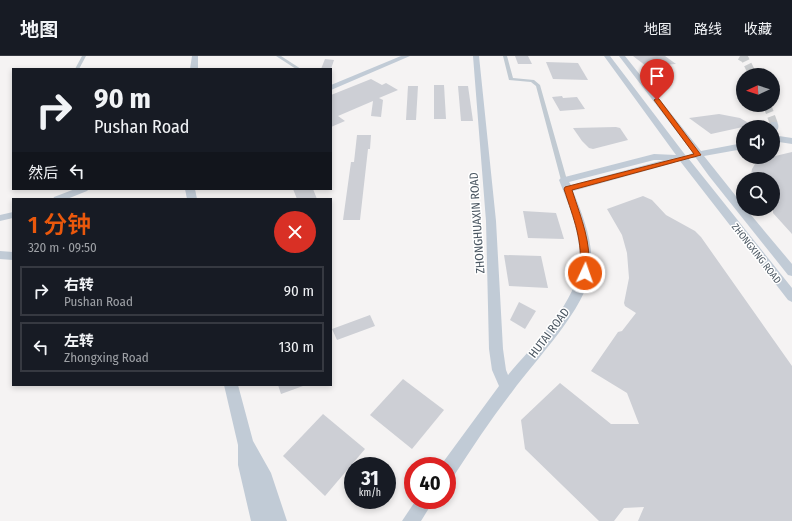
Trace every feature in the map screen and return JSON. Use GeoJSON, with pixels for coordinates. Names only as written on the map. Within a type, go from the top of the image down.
{"type":"FeatureCollection","features":[{"type":"Feature","properties":{"kind":"street"},"geometry":{"type":"LineString","coordinates":[[78,68],[84,56]]}},
{"type":"Feature","properties":{"kind":"street"},"geometry":{"type":"LineString","coordinates":[[194,68],[195,56]]}},
{"type":"Feature","properties":{"kind":"street"},"geometry":{"type":"LineString","coordinates":[[278,56],[298,68]]}},
{"type":"Feature","properties":{"kind":"street"},"geometry":{"type":"LineString","coordinates":[[332,88],[406,56]]}},
{"type":"Feature","properties":{"kind":"street","name":"ZHONGHUAXIN ROAD"},"geometry":{"type":"LineString","coordinates":[[476,56],[491,221],[496,349],[499,370],[507,387]]}},
{"type":"Feature","properties":{"kind":"street","name":"HUTAI ROAD"},"geometry":{"type":"LineString","coordinates":[[456,458],[507,387],[568,309],[580,288],[585,273],[586,255],[583,236],[566,185],[536,83],[532,81],[512,79],[505,56]]}},
{"type":"Feature","properties":{"kind":"street","name":"ZHONGXING ROAD"},"geometry":{"type":"LineString","coordinates":[[607,56],[683,158],[792,297]]}},
{"type":"Feature","properties":{"kind":"street","name":"ZHONGXING ROAD"},"geometry":{"type":"LineString","coordinates":[[622,56],[698,155],[792,272]]}},
{"type":"Feature","properties":{"kind":"street"},"geometry":{"type":"LineString","coordinates":[[698,155],[709,145],[736,139]]}},
{"type":"Feature","properties":{"kind":"street"},"geometry":{"type":"LineString","coordinates":[[780,140],[792,141]]}},
{"type":"Feature","properties":{"kind":"street"},"geometry":{"type":"LineString","coordinates":[[566,185],[736,147]]}},
{"type":"Feature","properties":{"kind":"street"},"geometry":{"type":"LineString","coordinates":[[61,198],[81,190]]}},
{"type":"Feature","properties":{"kind":"street"},"geometry":{"type":"LineString","coordinates":[[0,218],[12,215]]}},
{"type":"Feature","properties":{"kind":"street"},"geometry":{"type":"LineString","coordinates":[[0,248],[12,248]]}},
{"type":"Feature","properties":{"kind":"street"},"geometry":{"type":"LineString","coordinates":[[0,255],[12,256]]}},
{"type":"Feature","properties":{"kind":"street"},"geometry":{"type":"LineString","coordinates":[[231,386],[246,445],[246,465],[260,521]]}},
{"type":"Feature","properties":{"kind":"street"},"geometry":{"type":"LineString","coordinates":[[246,445],[265,479],[278,521]]}},
{"type":"Feature","properties":{"kind":"street"},"geometry":{"type":"LineString","coordinates":[[411,521],[420,509]]}},
{"type":"Feature","properties":{"kind":"building"},"geometry":{"type":"Polygon","coordinates":[[[515,56],[528,56],[532,64],[518,64],[515,56]]]}},
{"type":"Feature","properties":{"kind":"building"},"geometry":{"type":"Polygon","coordinates":[[[633,56],[665,56],[676,64],[646,66],[633,56]]]}},
{"type":"Feature","properties":{"kind":"building"},"geometry":{"type":"Polygon","coordinates":[[[325,59],[334,60],[331,68],[321,68],[325,59]]]}},
{"type":"Feature","properties":{"kind":"building"},"geometry":{"type":"Polygon","coordinates":[[[546,62],[578,63],[588,80],[553,79],[546,62]]]}},
{"type":"Feature","properties":{"kind":"building"},"geometry":{"type":"Polygon","coordinates":[[[371,79],[382,85],[386,83],[398,90],[379,98],[383,100],[381,117],[371,116],[373,101],[338,116],[345,121],[332,127],[332,95],[371,79]]]}},
{"type":"Feature","properties":{"kind":"building"},"geometry":{"type":"Polygon","coordinates":[[[434,85],[444,85],[446,119],[434,119],[434,85]]]}},
{"type":"Feature","properties":{"kind":"building"},"geometry":{"type":"Polygon","coordinates":[[[408,86],[418,86],[416,120],[406,120],[408,86]]]}},
{"type":"Feature","properties":{"kind":"building"},"geometry":{"type":"Polygon","coordinates":[[[458,86],[468,86],[473,121],[461,121],[458,86]]]}},
{"type":"Feature","properties":{"kind":"building"},"geometry":{"type":"Polygon","coordinates":[[[562,96],[563,98],[577,97],[585,109],[560,111],[552,97],[562,96]]]}},
{"type":"Feature","properties":{"kind":"building"},"geometry":{"type":"Polygon","coordinates":[[[719,114],[743,120],[736,120],[736,129],[711,134],[689,118],[719,114]]]}},
{"type":"Feature","properties":{"kind":"building"},"geometry":{"type":"Polygon","coordinates":[[[573,128],[620,128],[628,140],[593,149],[589,148],[582,141],[573,128]]]}},
{"type":"Feature","properties":{"kind":"building"},"geometry":{"type":"Polygon","coordinates":[[[357,135],[371,135],[360,220],[343,220],[351,162],[354,162],[357,135]]]}},
{"type":"Feature","properties":{"kind":"building"},"geometry":{"type":"Polygon","coordinates":[[[792,152],[792,234],[776,216],[780,216],[780,172],[751,172],[755,164],[780,164],[780,155],[792,152]]]}},
{"type":"Feature","properties":{"kind":"building"},"geometry":{"type":"Polygon","coordinates":[[[293,190],[313,190],[317,198],[297,198],[293,190]]]}},
{"type":"Feature","properties":{"kind":"building"},"geometry":{"type":"Polygon","coordinates":[[[643,196],[652,200],[666,215],[695,231],[701,237],[792,366],[792,521],[638,521],[644,507],[624,508],[614,521],[599,521],[525,449],[521,420],[560,383],[611,424],[639,424],[627,393],[591,371],[618,332],[622,331],[636,313],[625,306],[624,303],[629,278],[627,253],[622,235],[607,209],[643,196]]]}},
{"type":"Feature","properties":{"kind":"building"},"geometry":{"type":"Polygon","coordinates":[[[523,211],[556,213],[564,239],[528,238],[523,211]]]}},
{"type":"Feature","properties":{"kind":"building"},"geometry":{"type":"Polygon","coordinates":[[[504,255],[541,256],[548,288],[509,286],[504,255]]]}},
{"type":"Feature","properties":{"kind":"building"},"geometry":{"type":"Polygon","coordinates":[[[519,302],[536,311],[525,329],[510,320],[519,302]]]}},
{"type":"Feature","properties":{"kind":"building"},"geometry":{"type":"Polygon","coordinates":[[[370,315],[375,326],[337,340],[332,329],[370,315]]]}},
{"type":"Feature","properties":{"kind":"building"},"geometry":{"type":"Polygon","coordinates":[[[403,379],[444,410],[412,449],[370,415],[403,379]]]}},
{"type":"Feature","properties":{"kind":"building"},"geometry":{"type":"Polygon","coordinates":[[[278,386],[303,386],[281,394],[278,386]]]}},
{"type":"Feature","properties":{"kind":"building"},"geometry":{"type":"Polygon","coordinates":[[[323,414],[365,449],[358,457],[344,457],[344,474],[325,496],[283,456],[323,414]]]}},
{"type":"Feature","properties":{"kind":"tunnel"},"geometry":{"type":"LineString","coordinates":[[740,56],[745,59],[750,68]]}},
{"type":"Feature","properties":{"kind":"tunnel"},"geometry":{"type":"LineString","coordinates":[[770,112],[773,120]]}},
{"type":"Feature","properties":{"kind":"route"},"geometry":{"type":"LineString","coordinates":[[585,273],[586,255],[583,236],[568,189],[698,155],[694,147],[657,100]]}}]}
